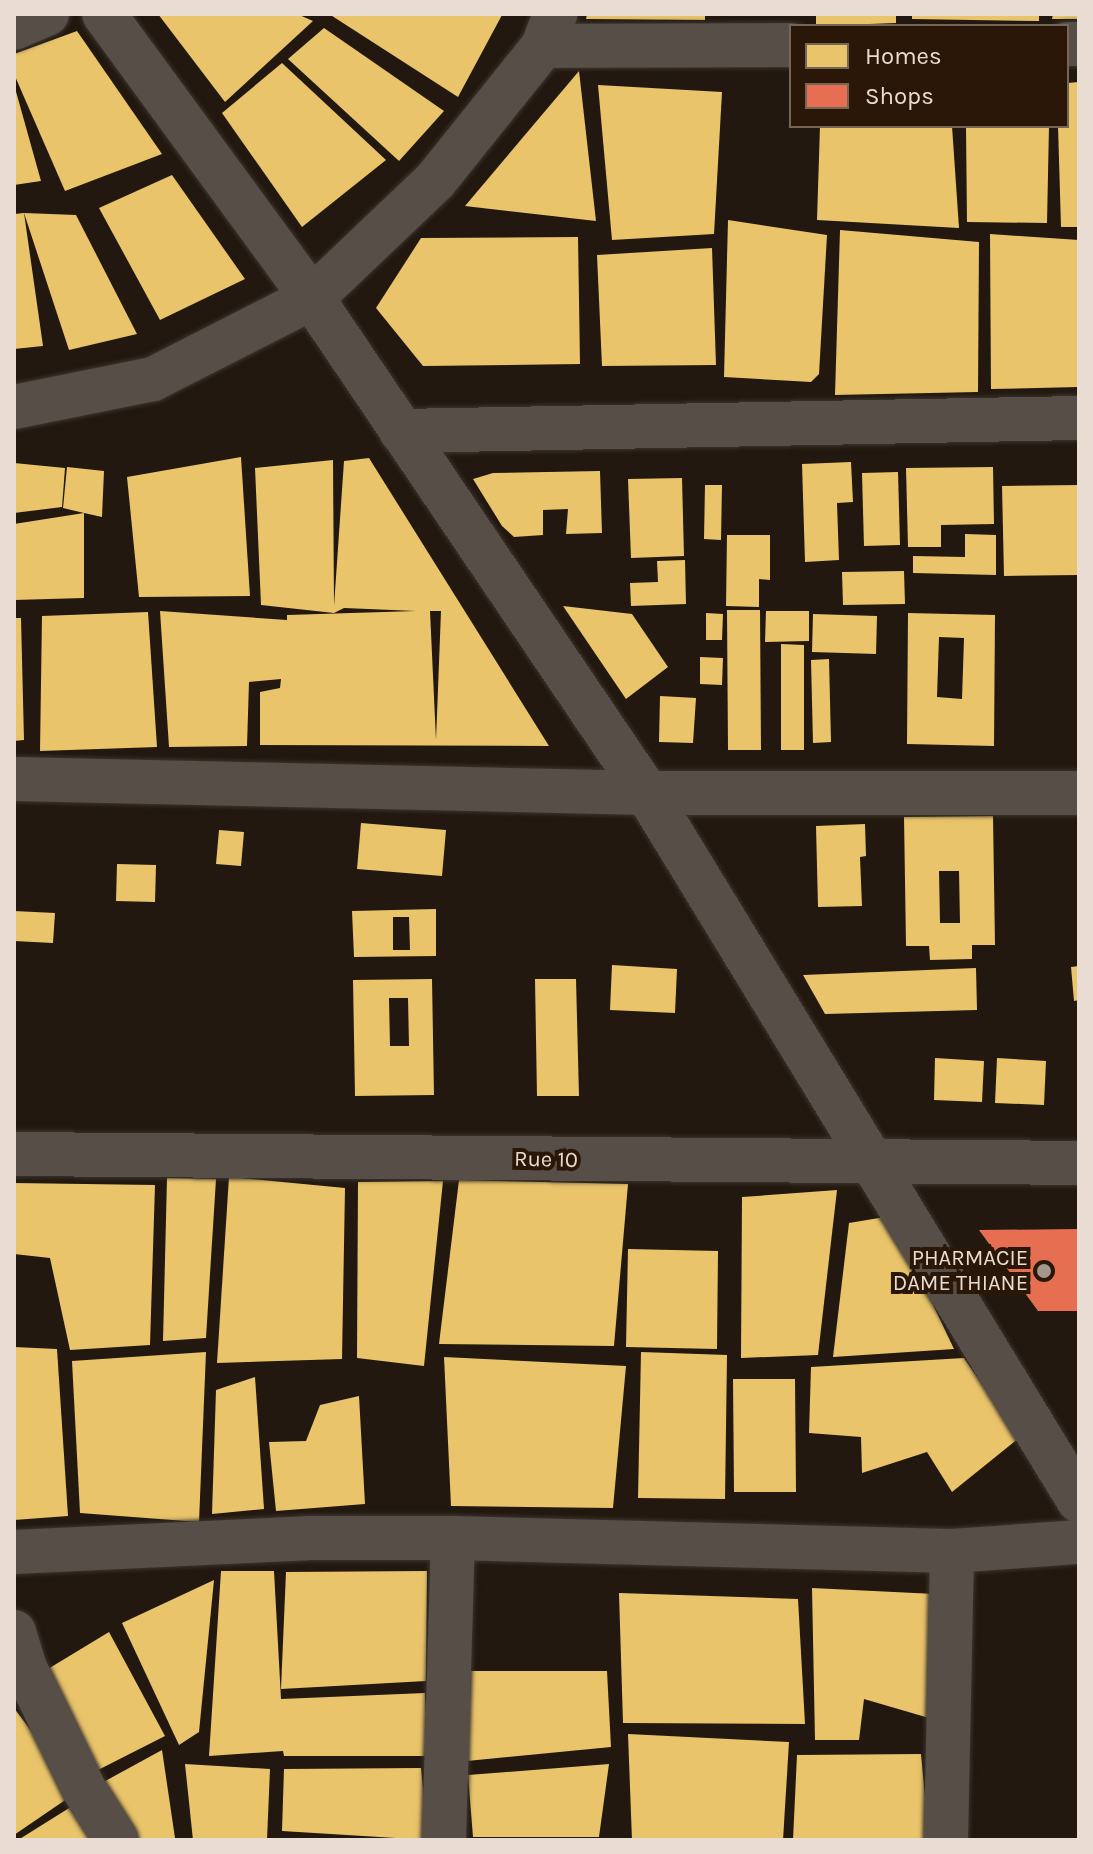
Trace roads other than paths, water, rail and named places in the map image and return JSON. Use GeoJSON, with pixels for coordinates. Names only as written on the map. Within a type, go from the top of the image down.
{"type":"FeatureCollection","features":[{"type":"Feature","properties":{"kind":"street"},"geometry":{"type":"LineString","coordinates":[[14,28],[47,14]]}},
{"type":"Feature","properties":{"kind":"street"},"geometry":{"type":"LineString","coordinates":[[104,14],[312,298],[647,793],[1079,1501]]}},
{"type":"Feature","properties":{"kind":"street"},"geometry":{"type":"LineString","coordinates":[[14,407],[153,379],[312,298],[435,181],[549,30],[789,45]]}},
{"type":"Feature","properties":{"kind":"street"},"geometry":{"type":"LineString","coordinates":[[401,431],[1079,418]]}},
{"type":"Feature","properties":{"kind":"street"},"geometry":{"type":"LineString","coordinates":[[14,779],[647,793],[1079,793]]}},
{"type":"Feature","properties":{"kind":"street","name":"Rue 10"},"geometry":{"type":"LineString","coordinates":[[14,1154],[1079,1163]]}},
{"type":"Feature","properties":{"kind":"street"},"geometry":{"type":"LineString","coordinates":[[14,1552],[307,1538],[453,1538],[952,1551],[1079,1542]]}},
{"type":"Feature","properties":{"kind":"street"},"geometry":{"type":"LineString","coordinates":[[444,1840],[453,1538]]}},
{"type":"Feature","properties":{"kind":"street"},"geometry":{"type":"LineString","coordinates":[[946,1840],[952,1551]]}},
{"type":"Feature","properties":{"kind":"street"},"geometry":{"type":"LineString","coordinates":[[18,1659],[85,1791],[116,1840]]}},
{"type":"Feature","properties":{"kind":"place","name":"PHARMACIE DAME THIANE"},"geometry":{"type":"Point","coordinates":[1044,1271]}}]}
